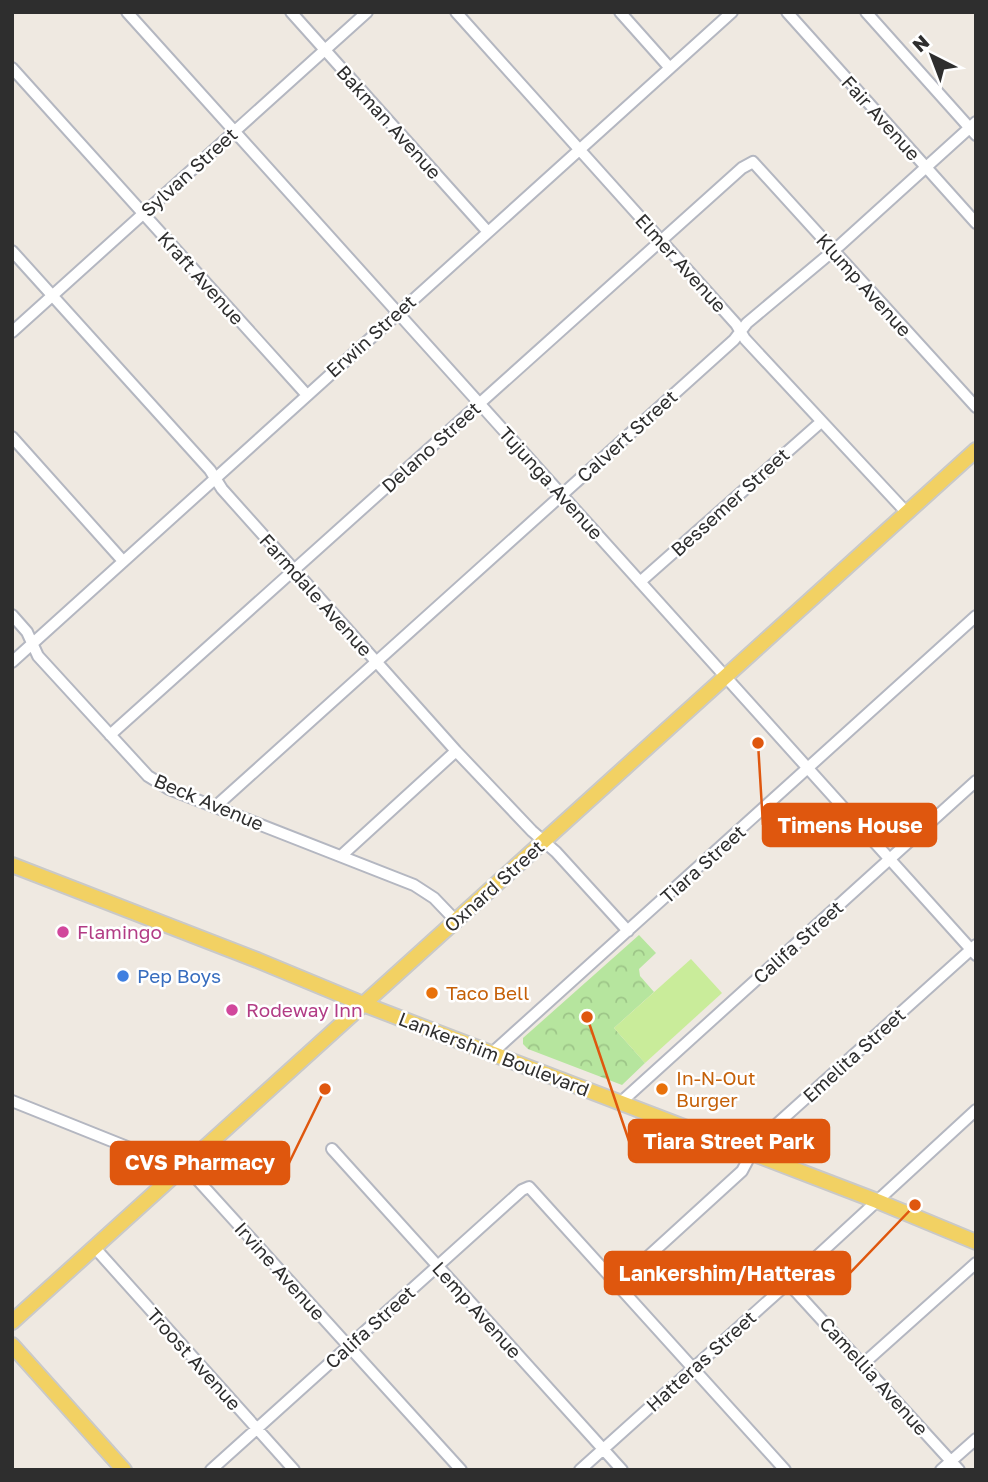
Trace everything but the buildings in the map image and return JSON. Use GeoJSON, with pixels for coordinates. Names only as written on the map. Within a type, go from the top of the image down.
{"type":"FeatureCollection","features":[{"type":"Feature","properties":{"kind":"main road","name":"Oxnard Street"},"geometry":{"type":"LineString","coordinates":[[12,1322],[976,450]]}},
{"type":"Feature","properties":{"kind":"main road","name":"Lankershim Boulevard"},"geometry":{"type":"LineString","coordinates":[[12,865],[363,1004],[877,1201],[976,1242]]}},
{"type":"Feature","properties":{"kind":"main road"},"geometry":{"type":"LineString","coordinates":[[12,1345],[124,1470]]}},
{"type":"Feature","properties":{"kind":"street","name":"Tujunga Avenue"},"geometry":{"type":"LineString","coordinates":[[127,12],[974,950]]}},
{"type":"Feature","properties":{"kind":"street","name":"Bakman Avenue"},"geometry":{"type":"LineString","coordinates":[[291,12],[488,232]]}},
{"type":"Feature","properties":{"kind":"street","name":"Sylvan Street"},"geometry":{"type":"LineString","coordinates":[[12,332],[367,12]]}},
{"type":"Feature","properties":{"kind":"street","name":"Elmer Avenue"},"geometry":{"type":"LineString","coordinates":[[456,12],[821,422],[906,512]]}},
{"type":"Feature","properties":{"kind":"street"},"geometry":{"type":"LineString","coordinates":[[620,12],[669,68]]}},
{"type":"Feature","properties":{"kind":"street","name":"Erwin Street"},"geometry":{"type":"LineString","coordinates":[[12,662],[732,12]]}},
{"type":"Feature","properties":{"kind":"street","name":"Fair Avenue"},"geometry":{"type":"LineString","coordinates":[[787,12],[976,223]]}},
{"type":"Feature","properties":{"kind":"street"},"geometry":{"type":"LineString","coordinates":[[866,12],[974,128]]}},
{"type":"Feature","properties":{"kind":"street","name":"Kraft Avenue"},"geometry":{"type":"LineString","coordinates":[[12,68],[306,394]]}},
{"type":"Feature","properties":{"kind":"street","name":"Calvert Street"},"geometry":{"type":"LineString","coordinates":[[215,807],[747,323],[974,128]]}},
{"type":"Feature","properties":{"kind":"street","name":"Delano Street"},"geometry":{"type":"LineString","coordinates":[[110,735],[661,240],[743,168],[754,162]]}},
{"type":"Feature","properties":{"kind":"street","name":"Klump Avenue"},"geometry":{"type":"LineString","coordinates":[[754,162],[976,407]]}},
{"type":"Feature","properties":{"kind":"street","name":"Farmdale Avenue"},"geometry":{"type":"LineString","coordinates":[[12,251],[210,470],[456,751],[543,842],[556,852],[628,931]]}},
{"type":"Feature","properties":{"kind":"street","name":"Bessemer Street"},"geometry":{"type":"LineString","coordinates":[[640,582],[821,422]]}},
{"type":"Feature","properties":{"kind":"street"},"geometry":{"type":"LineString","coordinates":[[12,437],[123,561]]}},
{"type":"Feature","properties":{"kind":"street","name":"Beck Avenue"},"geometry":{"type":"LineString","coordinates":[[12,615],[27,632],[38,656],[148,776],[169,789],[414,885],[435,898],[456,921]]}},
{"type":"Feature","properties":{"kind":"street","name":"Tiara Street"},"geometry":{"type":"LineString","coordinates":[[492,1053],[976,616]]}},
{"type":"Feature","properties":{"kind":"street"},"geometry":{"type":"LineString","coordinates":[[341,856],[456,751]]}},
{"type":"Feature","properties":{"kind":"street","name":"Califa Street"},"geometry":{"type":"LineString","coordinates":[[620,1103],[976,781]]}},
{"type":"Feature","properties":{"kind":"street","name":"Emelita Street"},"geometry":{"type":"LineString","coordinates":[[618,1284],[742,1171],[758,1142],[974,950]]}},
{"type":"Feature","properties":{"kind":"street"},"geometry":{"type":"LineString","coordinates":[[12,1101],[183,1169]]}},
{"type":"Feature","properties":{"kind":"street","name":"Hatteras Street"},"geometry":{"type":"LineString","coordinates":[[580,1470],[976,1110]]}},
{"type":"Feature","properties":{"kind":"street","name":"Lemp Avenue"},"geometry":{"type":"LineString","coordinates":[[332,1149],[622,1470]]}},
{"type":"Feature","properties":{"kind":"street","name":"Irvine Avenue"},"geometry":{"type":"LineString","coordinates":[[183,1169],[195,1177],[461,1470]]}},
{"type":"Feature","properties":{"kind":"street","name":"Califa Street"},"geometry":{"type":"LineString","coordinates":[[211,1470],[522,1189],[529,1187],[618,1284]]}},
{"type":"Feature","properties":{"kind":"street","name":"Troost Avenue"},"geometry":{"type":"LineString","coordinates":[[95,1248],[294,1470]]}},
{"type":"Feature","properties":{"kind":"street"},"geometry":{"type":"LineString","coordinates":[[863,1364],[976,1263]]}},
{"type":"Feature","properties":{"kind":"street","name":"Camellia Avenue"},"geometry":{"type":"LineString","coordinates":[[788,1283],[959,1470]]}},
{"type":"Feature","properties":{"kind":"street"},"geometry":{"type":"LineString","coordinates":[[618,1284],[785,1470]]}},
{"type":"Feature","properties":{"kind":"street"},"geometry":{"type":"LineString","coordinates":[[941,1470],[976,1439]]}},
{"type":"Feature","properties":{"kind":"green space"},"geometry":{"type":"Polygon","coordinates":[[[639,935],[656,953],[639,969],[640,976],[654,992],[614,1028],[645,1063],[622,1085],[528,1049],[523,1044],[523,1038],[639,935]]]}},
{"type":"Feature","properties":{"kind":"green space"},"geometry":{"type":"Polygon","coordinates":[[[691,959],[722,993],[645,1063],[614,1028],[691,959]]]}},
{"type":"Feature","properties":{"kind":"place","name":"Timens House"},"geometry":{"type":"Point","coordinates":[758,743]}},
{"type":"Feature","properties":{"kind":"place","name":"Flamingo"},"geometry":{"type":"Point","coordinates":[63,932]}},
{"type":"Feature","properties":{"kind":"place","name":"Pep Boys"},"geometry":{"type":"Point","coordinates":[123,976]}},
{"type":"Feature","properties":{"kind":"place","name":"Taco Bell"},"geometry":{"type":"Point","coordinates":[432,993]}},
{"type":"Feature","properties":{"kind":"place","name":"Rodeway Inn"},"geometry":{"type":"Point","coordinates":[232,1010]}},
{"type":"Feature","properties":{"kind":"place","name":"Tiara Street Park"},"geometry":{"type":"Point","coordinates":[587,1017]}},
{"type":"Feature","properties":{"kind":"place","name":"CVS Pharmacy"},"geometry":{"type":"Point","coordinates":[325,1089]}},
{"type":"Feature","properties":{"kind":"place","name":"In-N-Out Burger"},"geometry":{"type":"Point","coordinates":[662,1089]}},
{"type":"Feature","properties":{"kind":"place","name":"Lankershim/Hatteras"},"geometry":{"type":"Point","coordinates":[915,1205]}}]}
